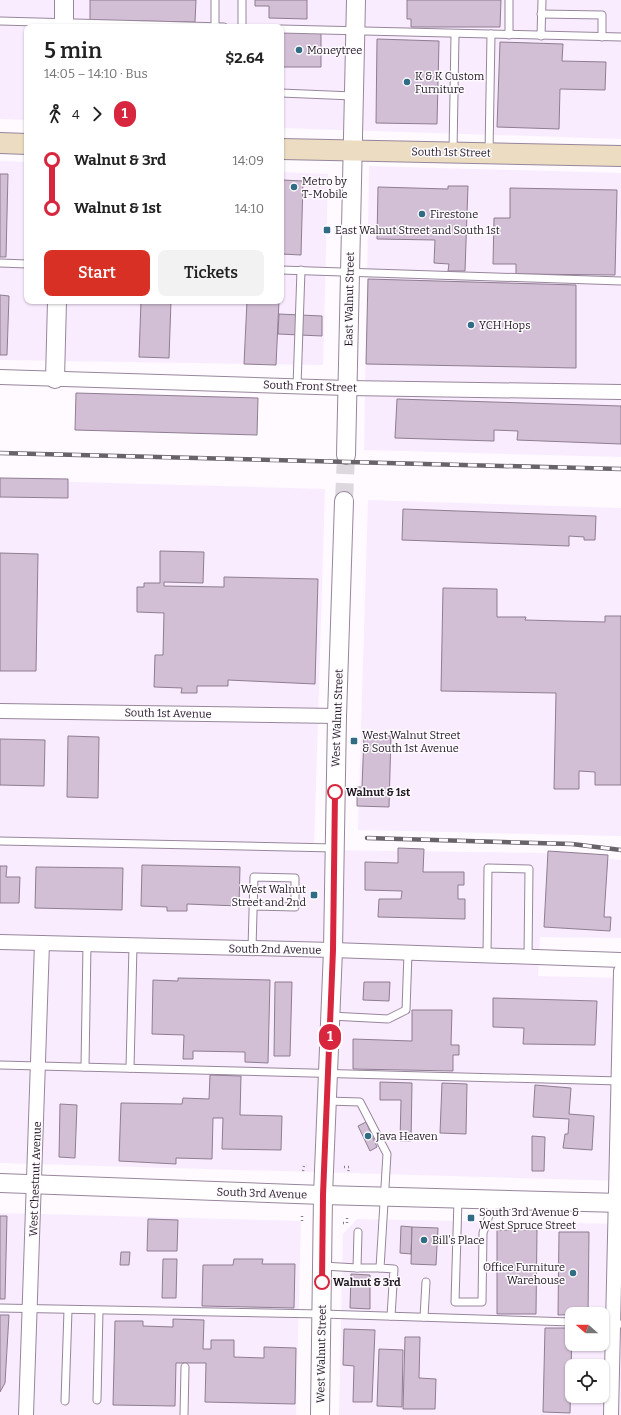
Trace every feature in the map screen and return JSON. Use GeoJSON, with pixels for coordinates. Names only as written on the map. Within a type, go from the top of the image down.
{"type":"FeatureCollection","features":[{"type":"Feature","properties":{"kind":"main road"},"geometry":{"type":"LineString","coordinates":[[0,143],[24,144]]}},
{"type":"Feature","properties":{"kind":"main road","name":"South 1st Street"},"geometry":{"type":"LineString","coordinates":[[284,149],[621,156]]}},
{"type":"Feature","properties":{"kind":"street"},"geometry":{"type":"LineString","coordinates":[[64,0],[64,24]]}},
{"type":"Feature","properties":{"kind":"street","name":"East Walnut Street"},"geometry":{"type":"LineString","coordinates":[[346,455],[356,0]]}},
{"type":"Feature","properties":{"kind":"street"},"geometry":{"type":"LineString","coordinates":[[55,379],[57,304]]}},
{"type":"Feature","properties":{"kind":"street","name":"South Front Street"},"geometry":{"type":"LineString","coordinates":[[0,377],[347,388],[621,392]]}},
{"type":"Feature","properties":{"kind":"street","name":"West Walnut Street"},"geometry":{"type":"LineString","coordinates":[[320,1415],[323,1195],[333,950],[337,716],[344,501]]}},
{"type":"Feature","properties":{"kind":"street","name":"South 1st Avenue"},"geometry":{"type":"LineString","coordinates":[[0,710],[337,716]]}},
{"type":"Feature","properties":{"kind":"street","name":"South 2nd Avenue"},"geometry":{"type":"LineString","coordinates":[[0,942],[333,950],[621,960]]}},
{"type":"Feature","properties":{"kind":"street","name":"West Chestnut Avenue"},"geometry":{"type":"LineString","coordinates":[[26,1415],[42,944]]}},
{"type":"Feature","properties":{"kind":"street"},"geometry":{"type":"LineString","coordinates":[[611,1415],[612,1323],[618,1203],[621,971]]}},
{"type":"Feature","properties":{"kind":"street","name":"South 3rd Avenue"},"geometry":{"type":"LineString","coordinates":[[0,1183],[323,1195],[618,1203]]}},
{"type":"Feature","properties":{"kind":"lane"},"geometry":{"type":"LineString","coordinates":[[215,0],[215,24]]}},
{"type":"Feature","properties":{"kind":"lane"},"geometry":{"type":"LineString","coordinates":[[242,0],[242,24]]}},
{"type":"Feature","properties":{"kind":"lane"},"geometry":{"type":"LineString","coordinates":[[509,35],[510,0]]}},
{"type":"Feature","properties":{"kind":"lane"},"geometry":{"type":"LineString","coordinates":[[541,36],[542,0]]}},
{"type":"Feature","properties":{"kind":"lane"},"geometry":{"type":"LineString","coordinates":[[541,14],[602,15],[602,37]]}},
{"type":"Feature","properties":{"kind":"lane"},"geometry":{"type":"LineString","coordinates":[[0,20],[64,24]]}},
{"type":"Feature","properties":{"kind":"lane"},"geometry":{"type":"LineString","coordinates":[[284,29],[621,38]]}},
{"type":"Feature","properties":{"kind":"lane"},"geometry":{"type":"LineString","coordinates":[[453,152],[454,34]]}},
{"type":"Feature","properties":{"kind":"lane"},"geometry":{"type":"LineString","coordinates":[[489,153],[491,34]]}},
{"type":"Feature","properties":{"kind":"lane"},"geometry":{"type":"LineString","coordinates":[[284,93],[354,96]]}},
{"type":"Feature","properties":{"kind":"lane"},"geometry":{"type":"LineString","coordinates":[[0,263],[24,264]]}},
{"type":"Feature","properties":{"kind":"lane"},"geometry":{"type":"LineString","coordinates":[[284,270],[621,281]]}},
{"type":"Feature","properties":{"kind":"lane"},"geometry":{"type":"LineString","coordinates":[[297,386],[301,270]]}},
{"type":"Feature","properties":{"kind":"lane"},"geometry":{"type":"LineString","coordinates":[[0,841],[334,848]]}},
{"type":"Feature","properties":{"kind":"lane"},"geometry":{"type":"LineString","coordinates":[[487,956],[488,868],[529,869],[528,957]]}},
{"type":"Feature","properties":{"kind":"lane"},"geometry":{"type":"LineString","coordinates":[[252,948],[253,906],[254,877],[295,878],[295,907],[253,906]]}},
{"type":"Feature","properties":{"kind":"lane"},"geometry":{"type":"LineString","coordinates":[[85,1067],[86,945]]}},
{"type":"Feature","properties":{"kind":"lane"},"geometry":{"type":"LineString","coordinates":[[130,1068],[133,946]]}},
{"type":"Feature","properties":{"kind":"lane"},"geometry":{"type":"LineString","coordinates":[[330,1016],[388,1019],[406,1010],[408,953]]}},
{"type":"Feature","properties":{"kind":"lane"},"geometry":{"type":"LineString","coordinates":[[0,1065],[328,1073],[620,1086]]}},
{"type":"Feature","properties":{"kind":"lane"},"geometry":{"type":"LineString","coordinates":[[327,1102],[360,1102],[387,1154],[383,1196],[380,1268]]}},
{"type":"Feature","properties":{"kind":"lane"},"geometry":{"type":"LineString","coordinates":[[458,1198],[455,1302],[482,1302],[484,1234],[494,1199]]}},
{"type":"Feature","properties":{"kind":"lane"},"geometry":{"type":"LineString","coordinates":[[357,1268],[358,1232]]}},
{"type":"Feature","properties":{"kind":"lane"},"geometry":{"type":"LineString","coordinates":[[323,1266],[394,1269],[391,1316]]}},
{"type":"Feature","properties":{"kind":"lane"},"geometry":{"type":"LineString","coordinates":[[424,1317],[426,1282]]}},
{"type":"Feature","properties":{"kind":"lane"},"geometry":{"type":"LineString","coordinates":[[0,1308],[322,1314],[565,1322]]}},
{"type":"Feature","properties":{"kind":"lane"},"geometry":{"type":"LineString","coordinates":[[65,1401],[68,1310]]}},
{"type":"Feature","properties":{"kind":"lane"},"geometry":{"type":"LineString","coordinates":[[97,1400],[99,1310]]}},
{"type":"Feature","properties":{"kind":"lane"},"geometry":{"type":"LineString","coordinates":[[184,1415],[185,1367]]}},
{"type":"Feature","properties":{"kind":"path"},"geometry":{"type":"LineString","coordinates":[[303,1172],[304,1166],[307,1166]]}},
{"type":"Feature","properties":{"kind":"path"},"geometry":{"type":"LineString","coordinates":[[344,1167],[349,1167],[348,1173]]}},
{"type":"Feature","properties":{"kind":"path"},"geometry":{"type":"LineString","coordinates":[[302,1216],[302,1221],[305,1221]]}},
{"type":"Feature","properties":{"kind":"path"},"geometry":{"type":"LineString","coordinates":[[343,1223],[347,1223],[347,1218]]}},
{"type":"Feature","properties":{"kind":"shaded area"},"geometry":{"type":"Polygon","coordinates":[[[0,0],[621,0],[621,139],[284,128],[284,24],[24,24],[24,120],[0,119],[0,0]]]}},
{"type":"Feature","properties":{"kind":"shaded area"},"geometry":{"type":"Polygon","coordinates":[[[0,161],[24,162],[24,304],[284,304],[284,172],[328,174],[323,365],[0,360],[0,161]]]}},
{"type":"Feature","properties":{"kind":"shaded area"},"geometry":{"type":"Polygon","coordinates":[[[369,166],[621,173],[621,457],[364,450],[369,166]]]}},
{"type":"Feature","properties":{"kind":"shaded area"},"geometry":{"type":"Polygon","coordinates":[[[0,480],[325,489],[314,850],[542,853],[621,860],[621,938],[540,937],[538,976],[621,978],[621,1181],[0,1163],[0,480]]]}},
{"type":"Feature","properties":{"kind":"shaded area"},"geometry":{"type":"Polygon","coordinates":[[[368,500],[621,508],[621,836],[358,830],[368,500]]]}},
{"type":"Feature","properties":{"kind":"shaded area"},"geometry":{"type":"Polygon","coordinates":[[[0,1213],[301,1221],[296,1415],[0,1415],[0,1213]]]}},
{"type":"Feature","properties":{"kind":"shaded area"},"geometry":{"type":"Polygon","coordinates":[[[357,1219],[621,1224],[621,1415],[339,1415],[343,1234],[357,1219]]]}},
{"type":"Feature","properties":{"kind":"building"},"geometry":{"type":"Polygon","coordinates":[[[90,0],[196,0],[195,22],[90,20],[90,0]]]}},
{"type":"Feature","properties":{"kind":"building"},"geometry":{"type":"Polygon","coordinates":[[[255,0],[307,0],[307,19],[269,18],[269,6],[255,6],[255,0]]]}},
{"type":"Feature","properties":{"kind":"building"},"geometry":{"type":"Polygon","coordinates":[[[407,0],[501,0],[500,27],[411,27],[411,19],[407,19],[407,0]]]}},
{"type":"Feature","properties":{"kind":"building"},"geometry":{"type":"Polygon","coordinates":[[[284,32],[321,33],[321,67],[284,67],[284,32]]]}},
{"type":"Feature","properties":{"kind":"building","name":"K & K Custom Furniture"},"geometry":{"type":"Polygon","coordinates":[[[377,39],[439,41],[437,124],[376,123],[377,39]]]}},
{"type":"Feature","properties":{"kind":"building"},"geometry":{"type":"Polygon","coordinates":[[[500,42],[563,44],[562,61],[606,62],[605,90],[560,89],[559,129],[497,127],[500,42]]]}},
{"type":"Feature","properties":{"kind":"building"},"geometry":{"type":"Polygon","coordinates":[[[0,174],[8,174],[6,257],[0,257],[0,174]]]}},
{"type":"Feature","properties":{"kind":"building"},"geometry":{"type":"Polygon","coordinates":[[[284,180],[303,181],[301,255],[284,254],[284,180]]]}},
{"type":"Feature","properties":{"kind":"building","name":"Firestone"},"geometry":{"type":"Polygon","coordinates":[[[448,186],[468,186],[465,271],[448,271],[449,264],[434,263],[435,240],[377,239],[378,187],[448,189],[448,186]]]}},
{"type":"Feature","properties":{"kind":"building"},"geometry":{"type":"Polygon","coordinates":[[[510,188],[617,190],[615,275],[516,274],[516,264],[493,264],[494,218],[510,218],[510,188]]]}},
{"type":"Feature","properties":{"kind":"building","name":"YCH Hops"},"geometry":{"type":"Polygon","coordinates":[[[368,279],[576,285],[576,368],[366,364],[368,279]]]}},
{"type":"Feature","properties":{"kind":"building"},"geometry":{"type":"Polygon","coordinates":[[[0,295],[9,296],[7,355],[0,355],[0,295]]]}},
{"type":"Feature","properties":{"kind":"building"},"geometry":{"type":"Polygon","coordinates":[[[141,304],[171,304],[169,358],[139,357],[141,304]]]}},
{"type":"Feature","properties":{"kind":"building"},"geometry":{"type":"Polygon","coordinates":[[[247,304],[279,304],[276,365],[244,364],[247,304]]]}},
{"type":"Feature","properties":{"kind":"building"},"geometry":{"type":"Polygon","coordinates":[[[279,314],[322,316],[322,336],[278,334],[279,314]]]}},
{"type":"Feature","properties":{"kind":"building"},"geometry":{"type":"Polygon","coordinates":[[[76,393],[258,398],[257,435],[75,430],[76,393]]]}},
{"type":"Feature","properties":{"kind":"building"},"geometry":{"type":"Polygon","coordinates":[[[397,399],[621,406],[621,444],[517,440],[518,431],[494,430],[494,441],[395,438],[397,399]]]}},
{"type":"Feature","properties":{"kind":"building"},"geometry":{"type":"Polygon","coordinates":[[[0,478],[68,479],[68,498],[0,497],[0,478]]]}},
{"type":"Feature","properties":{"kind":"building"},"geometry":{"type":"Polygon","coordinates":[[[403,509],[596,516],[595,540],[584,540],[584,537],[569,536],[569,546],[402,540],[403,509]]]}},
{"type":"Feature","properties":{"kind":"building"},"geometry":{"type":"Polygon","coordinates":[[[160,551],[204,552],[203,583],[164,582],[164,586],[224,587],[224,577],[318,579],[315,684],[228,680],[228,686],[197,686],[197,693],[181,693],[182,688],[154,687],[155,655],[163,655],[164,613],[137,612],[137,587],[144,587],[144,583],[160,583],[160,551]]]}},
{"type":"Feature","properties":{"kind":"building"},"geometry":{"type":"Polygon","coordinates":[[[0,553],[38,554],[36,671],[0,671],[0,553]]]}},
{"type":"Feature","properties":{"kind":"building"},"geometry":{"type":"Polygon","coordinates":[[[443,588],[497,589],[497,617],[526,617],[525,620],[605,622],[605,616],[621,616],[621,785],[595,785],[595,772],[579,771],[579,789],[554,789],[556,693],[441,691],[443,588]]]}},
{"type":"Feature","properties":{"kind":"building"},"geometry":{"type":"Polygon","coordinates":[[[68,736],[99,737],[98,798],[67,797],[68,736]]]}},
{"type":"Feature","properties":{"kind":"building"},"geometry":{"type":"Polygon","coordinates":[[[364,736],[391,736],[389,807],[357,806],[357,787],[362,787],[364,736]]]}},
{"type":"Feature","properties":{"kind":"building"},"geometry":{"type":"Polygon","coordinates":[[[0,739],[45,740],[44,786],[0,785],[0,739]]]}},
{"type":"Feature","properties":{"kind":"building"},"geometry":{"type":"Polygon","coordinates":[[[398,848],[424,849],[423,872],[464,872],[464,885],[458,885],[458,899],[465,899],[465,919],[378,917],[379,899],[401,899],[402,891],[365,890],[365,862],[398,863],[398,848]]]}},
{"type":"Feature","properties":{"kind":"building"},"geometry":{"type":"Polygon","coordinates":[[[548,851],[608,855],[604,917],[611,917],[610,931],[544,927],[548,851]]]}},
{"type":"Feature","properties":{"kind":"building"},"geometry":{"type":"Polygon","coordinates":[[[142,865],[240,867],[239,906],[187,904],[187,911],[167,911],[167,907],[141,906],[142,865]]]}},
{"type":"Feature","properties":{"kind":"building"},"geometry":{"type":"Polygon","coordinates":[[[0,866],[7,866],[6,877],[20,877],[19,903],[0,903],[0,866]]]}},
{"type":"Feature","properties":{"kind":"building"},"geometry":{"type":"Polygon","coordinates":[[[36,867],[123,868],[122,910],[35,908],[36,867]]]}},
{"type":"Feature","properties":{"kind":"building"},"geometry":{"type":"Polygon","coordinates":[[[178,978],[270,980],[268,1063],[245,1062],[245,1052],[193,1051],[193,1059],[183,1059],[184,1035],[152,1034],[153,980],[178,981],[178,978]]]}},
{"type":"Feature","properties":{"kind":"building"},"geometry":{"type":"Polygon","coordinates":[[[275,982],[292,982],[290,1056],[274,1056],[275,982]]]}},
{"type":"Feature","properties":{"kind":"building"},"geometry":{"type":"Polygon","coordinates":[[[364,982],[390,982],[389,1001],[363,1000],[364,982]]]}},
{"type":"Feature","properties":{"kind":"building"},"geometry":{"type":"Polygon","coordinates":[[[493,998],[597,1001],[595,1045],[523,1044],[524,1028],[493,1027],[493,998]]]}},
{"type":"Feature","properties":{"kind":"building"},"geometry":{"type":"Polygon","coordinates":[[[412,1010],[452,1010],[451,1045],[459,1045],[459,1055],[453,1055],[453,1071],[353,1069],[353,1039],[412,1041],[412,1010]]]}},
{"type":"Feature","properties":{"kind":"building"},"geometry":{"type":"Polygon","coordinates":[[[210,1075],[241,1076],[240,1115],[282,1116],[281,1150],[222,1149],[223,1118],[213,1118],[212,1159],[176,1158],[176,1164],[119,1161],[121,1103],[182,1104],[183,1098],[209,1099],[210,1075]]]}},
{"type":"Feature","properties":{"kind":"building"},"geometry":{"type":"Polygon","coordinates":[[[380,1082],[412,1083],[411,1141],[400,1141],[401,1100],[380,1100],[380,1082]]]}},
{"type":"Feature","properties":{"kind":"building"},"geometry":{"type":"Polygon","coordinates":[[[442,1083],[467,1084],[466,1134],[440,1133],[442,1083]]]}},
{"type":"Feature","properties":{"kind":"building"},"geometry":{"type":"Polygon","coordinates":[[[535,1085],[571,1088],[569,1114],[594,1116],[592,1150],[563,1148],[565,1134],[568,1134],[569,1119],[533,1117],[535,1085]]]}},
{"type":"Feature","properties":{"kind":"building"},"geometry":{"type":"Polygon","coordinates":[[[60,1104],[77,1105],[75,1158],[59,1157],[60,1104]]]}},
{"type":"Feature","properties":{"kind":"building","name":"Java Heaven"},"geometry":{"type":"Polygon","coordinates":[[[366,1122],[377,1147],[370,1151],[358,1126],[366,1122]]]}},
{"type":"Feature","properties":{"kind":"building"},"geometry":{"type":"Polygon","coordinates":[[[532,1136],[545,1137],[544,1171],[532,1171],[532,1136]]]}},
{"type":"Feature","properties":{"kind":"building"},"geometry":{"type":"Polygon","coordinates":[[[0,1216],[7,1216],[5,1299],[0,1299],[0,1216]]]}},
{"type":"Feature","properties":{"kind":"building"},"geometry":{"type":"Polygon","coordinates":[[[148,1219],[178,1220],[177,1251],[147,1251],[148,1219]]]}},
{"type":"Feature","properties":{"kind":"building"},"geometry":{"type":"Polygon","coordinates":[[[401,1226],[412,1227],[411,1254],[400,1253],[401,1226]]]}},
{"type":"Feature","properties":{"kind":"building","name":"Bill's Place"},"geometry":{"type":"Polygon","coordinates":[[[412,1227],[438,1228],[436,1265],[411,1264],[412,1227]]]}},
{"type":"Feature","properties":{"kind":"building"},"geometry":{"type":"Polygon","coordinates":[[[497,1230],[537,1230],[536,1314],[497,1314],[497,1230]]]}},
{"type":"Feature","properties":{"kind":"building","name":"Office Furniture Warehouse"},"geometry":{"type":"Polygon","coordinates":[[[559,1232],[589,1232],[588,1307],[565,1307],[565,1315],[558,1315],[559,1232]]]}},
{"type":"Feature","properties":{"kind":"building"},"geometry":{"type":"Polygon","coordinates":[[[121,1252],[130,1252],[129,1265],[120,1265],[121,1252]]]}},
{"type":"Feature","properties":{"kind":"building"},"geometry":{"type":"Polygon","coordinates":[[[163,1259],[177,1259],[176,1298],[162,1298],[163,1259]]]}},
{"type":"Feature","properties":{"kind":"building"},"geometry":{"type":"Polygon","coordinates":[[[234,1259],[263,1259],[262,1264],[295,1264],[294,1308],[202,1306],[203,1265],[233,1265],[234,1259]]]}},
{"type":"Feature","properties":{"kind":"building"},"geometry":{"type":"Polygon","coordinates":[[[351,1274],[370,1275],[370,1309],[350,1308],[351,1274]]]}},
{"type":"Feature","properties":{"kind":"building"},"geometry":{"type":"Polygon","coordinates":[[[0,1315],[9,1315],[5,1383],[0,1392],[0,1315]]]}},
{"type":"Feature","properties":{"kind":"building"},"geometry":{"type":"Polygon","coordinates":[[[173,1319],[204,1320],[203,1349],[211,1349],[211,1340],[234,1340],[234,1357],[264,1358],[264,1347],[296,1348],[295,1404],[205,1402],[206,1363],[176,1363],[175,1406],[113,1405],[115,1321],[143,1321],[143,1326],[173,1327],[173,1319]]]}},
{"type":"Feature","properties":{"kind":"building"},"geometry":{"type":"Polygon","coordinates":[[[545,1328],[565,1328],[565,1351],[571,1351],[571,1359],[565,1359],[565,1403],[570,1403],[570,1413],[543,1412],[545,1328]]]}},
{"type":"Feature","properties":{"kind":"building"},"geometry":{"type":"Polygon","coordinates":[[[344,1329],[375,1330],[372,1402],[353,1402],[354,1366],[343,1365],[344,1329]]]}},
{"type":"Feature","properties":{"kind":"building"},"geometry":{"type":"Polygon","coordinates":[[[405,1337],[420,1337],[419,1378],[436,1379],[435,1409],[403,1409],[405,1337]]]}},
{"type":"Feature","properties":{"kind":"building"},"geometry":{"type":"Polygon","coordinates":[[[379,1349],[403,1350],[402,1407],[377,1406],[379,1349]]]}},
{"type":"Feature","properties":{"kind":"tunnel"},"geometry":{"type":"LineString","coordinates":[[344,501],[346,455]]}},
{"type":"Feature","properties":{"kind":"railway"},"geometry":{"type":"LineString","coordinates":[[0,453],[621,469]]}},
{"type":"Feature","properties":{"kind":"railway"},"geometry":{"type":"LineString","coordinates":[[367,838],[572,844],[621,850]]}},
{"type":"Feature","properties":{"kind":"bus line","name":"1"},"geometry":{"type":"LineString","coordinates":[[322,1282],[323,1195],[333,950],[335,792]]}},
{"type":"Feature","properties":{"kind":"place","name":"Moneytree"},"geometry":{"type":"Point","coordinates":[299,50]}},
{"type":"Feature","properties":{"kind":"place","name":"K & K Custom Furniture"},"geometry":{"type":"Point","coordinates":[407,82]}},
{"type":"Feature","properties":{"kind":"place","name":"Metro by T-Mobile"},"geometry":{"type":"Point","coordinates":[294,187]}},
{"type":"Feature","properties":{"kind":"place","name":"Firestone"},"geometry":{"type":"Point","coordinates":[422,214]}},
{"type":"Feature","properties":{"kind":"place","name":"East Walnut Street and South 1st"},"geometry":{"type":"Point","coordinates":[327,230]}},
{"type":"Feature","properties":{"kind":"place","name":"YCH Hops"},"geometry":{"type":"Point","coordinates":[471,325]}},
{"type":"Feature","properties":{"kind":"place","name":"West Walnut Street & South 1st Avenue"},"geometry":{"type":"Point","coordinates":[354,741]}},
{"type":"Feature","properties":{"kind":"place","name":"Walnut & 1st"},"geometry":{"type":"Point","coordinates":[335,792]}},
{"type":"Feature","properties":{"kind":"place","name":"West Walnut Street and 2nd"},"geometry":{"type":"Point","coordinates":[314,895]}},
{"type":"Feature","properties":{"kind":"place","name":"Java Heaven"},"geometry":{"type":"Point","coordinates":[368,1136]}},
{"type":"Feature","properties":{"kind":"place","name":"South 3rd Avenue & West Spruce Street"},"geometry":{"type":"Point","coordinates":[471,1218]}},
{"type":"Feature","properties":{"kind":"place","name":"Bill's Place"},"geometry":{"type":"Point","coordinates":[424,1240]}},
{"type":"Feature","properties":{"kind":"place","name":"Office Furniture Warehouse"},"geometry":{"type":"Point","coordinates":[573,1273]}},
{"type":"Feature","properties":{"kind":"place","name":"Walnut & 3rd"},"geometry":{"type":"Point","coordinates":[322,1282]}}]}
